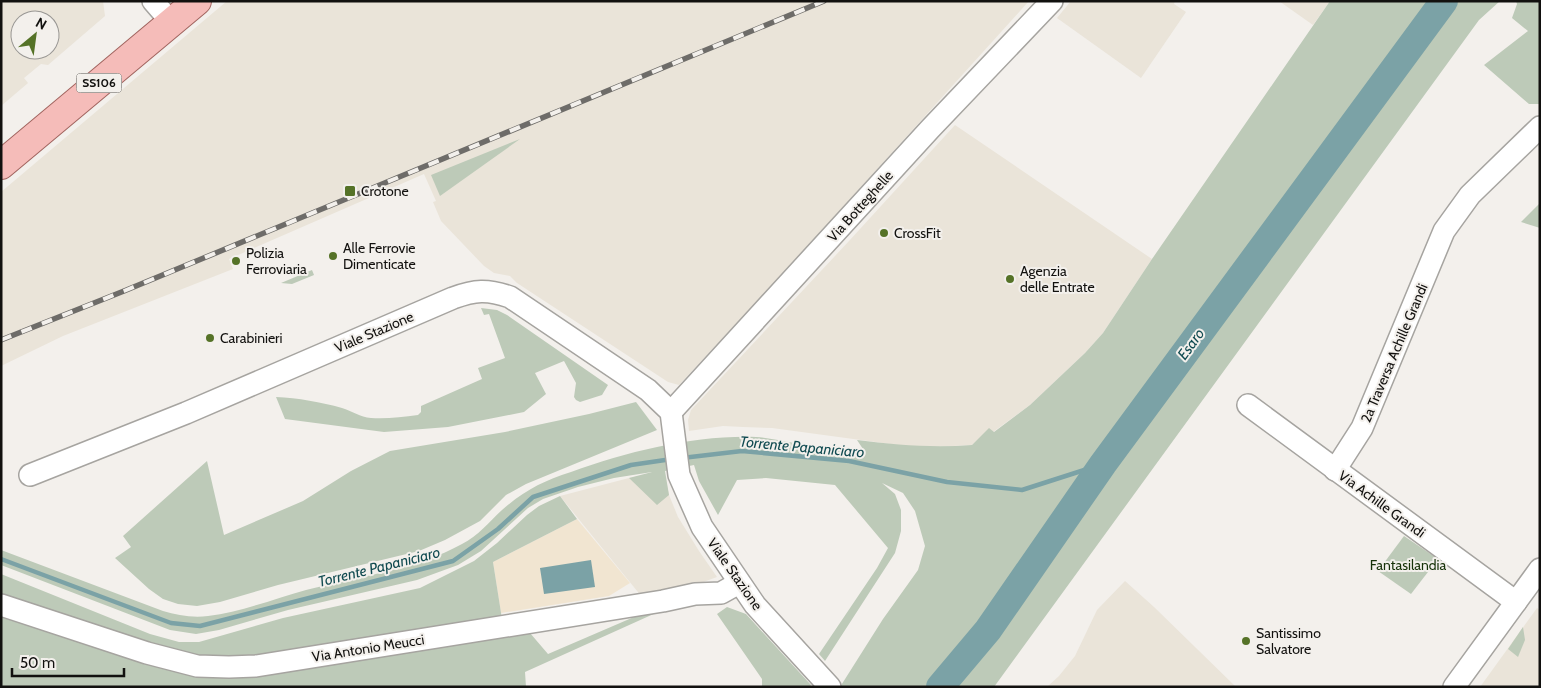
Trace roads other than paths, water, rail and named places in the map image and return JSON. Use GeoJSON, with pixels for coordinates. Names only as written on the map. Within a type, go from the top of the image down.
{"type":"FeatureCollection","features":[{"type":"Feature","properties":{"kind":"main road","name":"SS106"},"geometry":{"type":"LineString","coordinates":[[1,165],[198,1]]}},
{"type":"Feature","properties":{"kind":"street"},"geometry":{"type":"LineString","coordinates":[[153,1],[172,23]]}},
{"type":"Feature","properties":{"kind":"street","name":"Via Botteghelle"},"geometry":{"type":"LineString","coordinates":[[671,412],[930,129],[1052,1]]}},
{"type":"Feature","properties":{"kind":"street","name":"2a Traversa Achille Grandi"},"geometry":{"type":"LineString","coordinates":[[1335,470],[1362,428],[1444,231],[1470,195],[1540,127]]}},
{"type":"Feature","properties":{"kind":"street","name":"Viale Stazione"},"geometry":{"type":"LineString","coordinates":[[30,475],[186,413],[453,298],[475,291],[492,291],[510,297],[648,390],[671,412],[678,475],[702,527],[755,605],[830,687]]}},
{"type":"Feature","properties":{"kind":"street","name":"Via Achille Grandi"},"geometry":{"type":"LineString","coordinates":[[1248,405],[1516,602]]}},
{"type":"Feature","properties":{"kind":"street"},"geometry":{"type":"LineString","coordinates":[[1454,687],[1540,569]]}},
{"type":"Feature","properties":{"kind":"street","name":"Via Antonio Meucci"},"geometry":{"type":"LineString","coordinates":[[1,606],[147,653],[197,666],[228,667],[256,666],[502,628],[695,594],[721,593],[739,583]]}},
{"type":"Feature","properties":{"kind":"water"},"geometry":{"type":"Polygon","coordinates":[[[591,560],[595,587],[544,594],[540,568],[591,560]]]}},
{"type":"Feature","properties":{"kind":"waterway","name":"Esaro"},"geometry":{"type":"LineString","coordinates":[[940,687],[988,630],[1103,464],[1444,1]]}},
{"type":"Feature","properties":{"kind":"waterway","name":"Torrente Papaniciaro"},"geometry":{"type":"LineString","coordinates":[[682,458],[742,451],[849,461],[947,482],[1022,490],[1103,464]]}},
{"type":"Feature","properties":{"kind":"waterway","name":"Torrente Papaniciaro"},"geometry":{"type":"LineString","coordinates":[[1,559],[171,623],[200,626],[453,561],[498,529],[533,497],[631,465],[672,459]]}},
{"type":"Feature","properties":{"kind":"railway"},"geometry":{"type":"LineString","coordinates":[[1,340],[124,291],[824,1]]}},
{"type":"Feature","properties":{"kind":"place","name":"Crotone"},"geometry":{"type":"Point","coordinates":[350,191]}},
{"type":"Feature","properties":{"kind":"place","name":"CrossFit"},"geometry":{"type":"Point","coordinates":[884,233]}},
{"type":"Feature","properties":{"kind":"place","name":"Alle Ferrovie Dimenticate"},"geometry":{"type":"Point","coordinates":[333,256]}},
{"type":"Feature","properties":{"kind":"place","name":"Polizia Ferroviaria"},"geometry":{"type":"Point","coordinates":[236,261]}},
{"type":"Feature","properties":{"kind":"place","name":"Agenzia delle Entrate"},"geometry":{"type":"Point","coordinates":[1010,279]}},
{"type":"Feature","properties":{"kind":"place","name":"Carabinieri"},"geometry":{"type":"Point","coordinates":[210,338]}},
{"type":"Feature","properties":{"kind":"place","name":"Santissimo Salvatore"},"geometry":{"type":"Point","coordinates":[1246,641]}},
{"type":"Feature","properties":{"kind":"park label","name":"Fantasilandia"},"geometry":{"type":"Point","coordinates":[1408,565]}}]}
